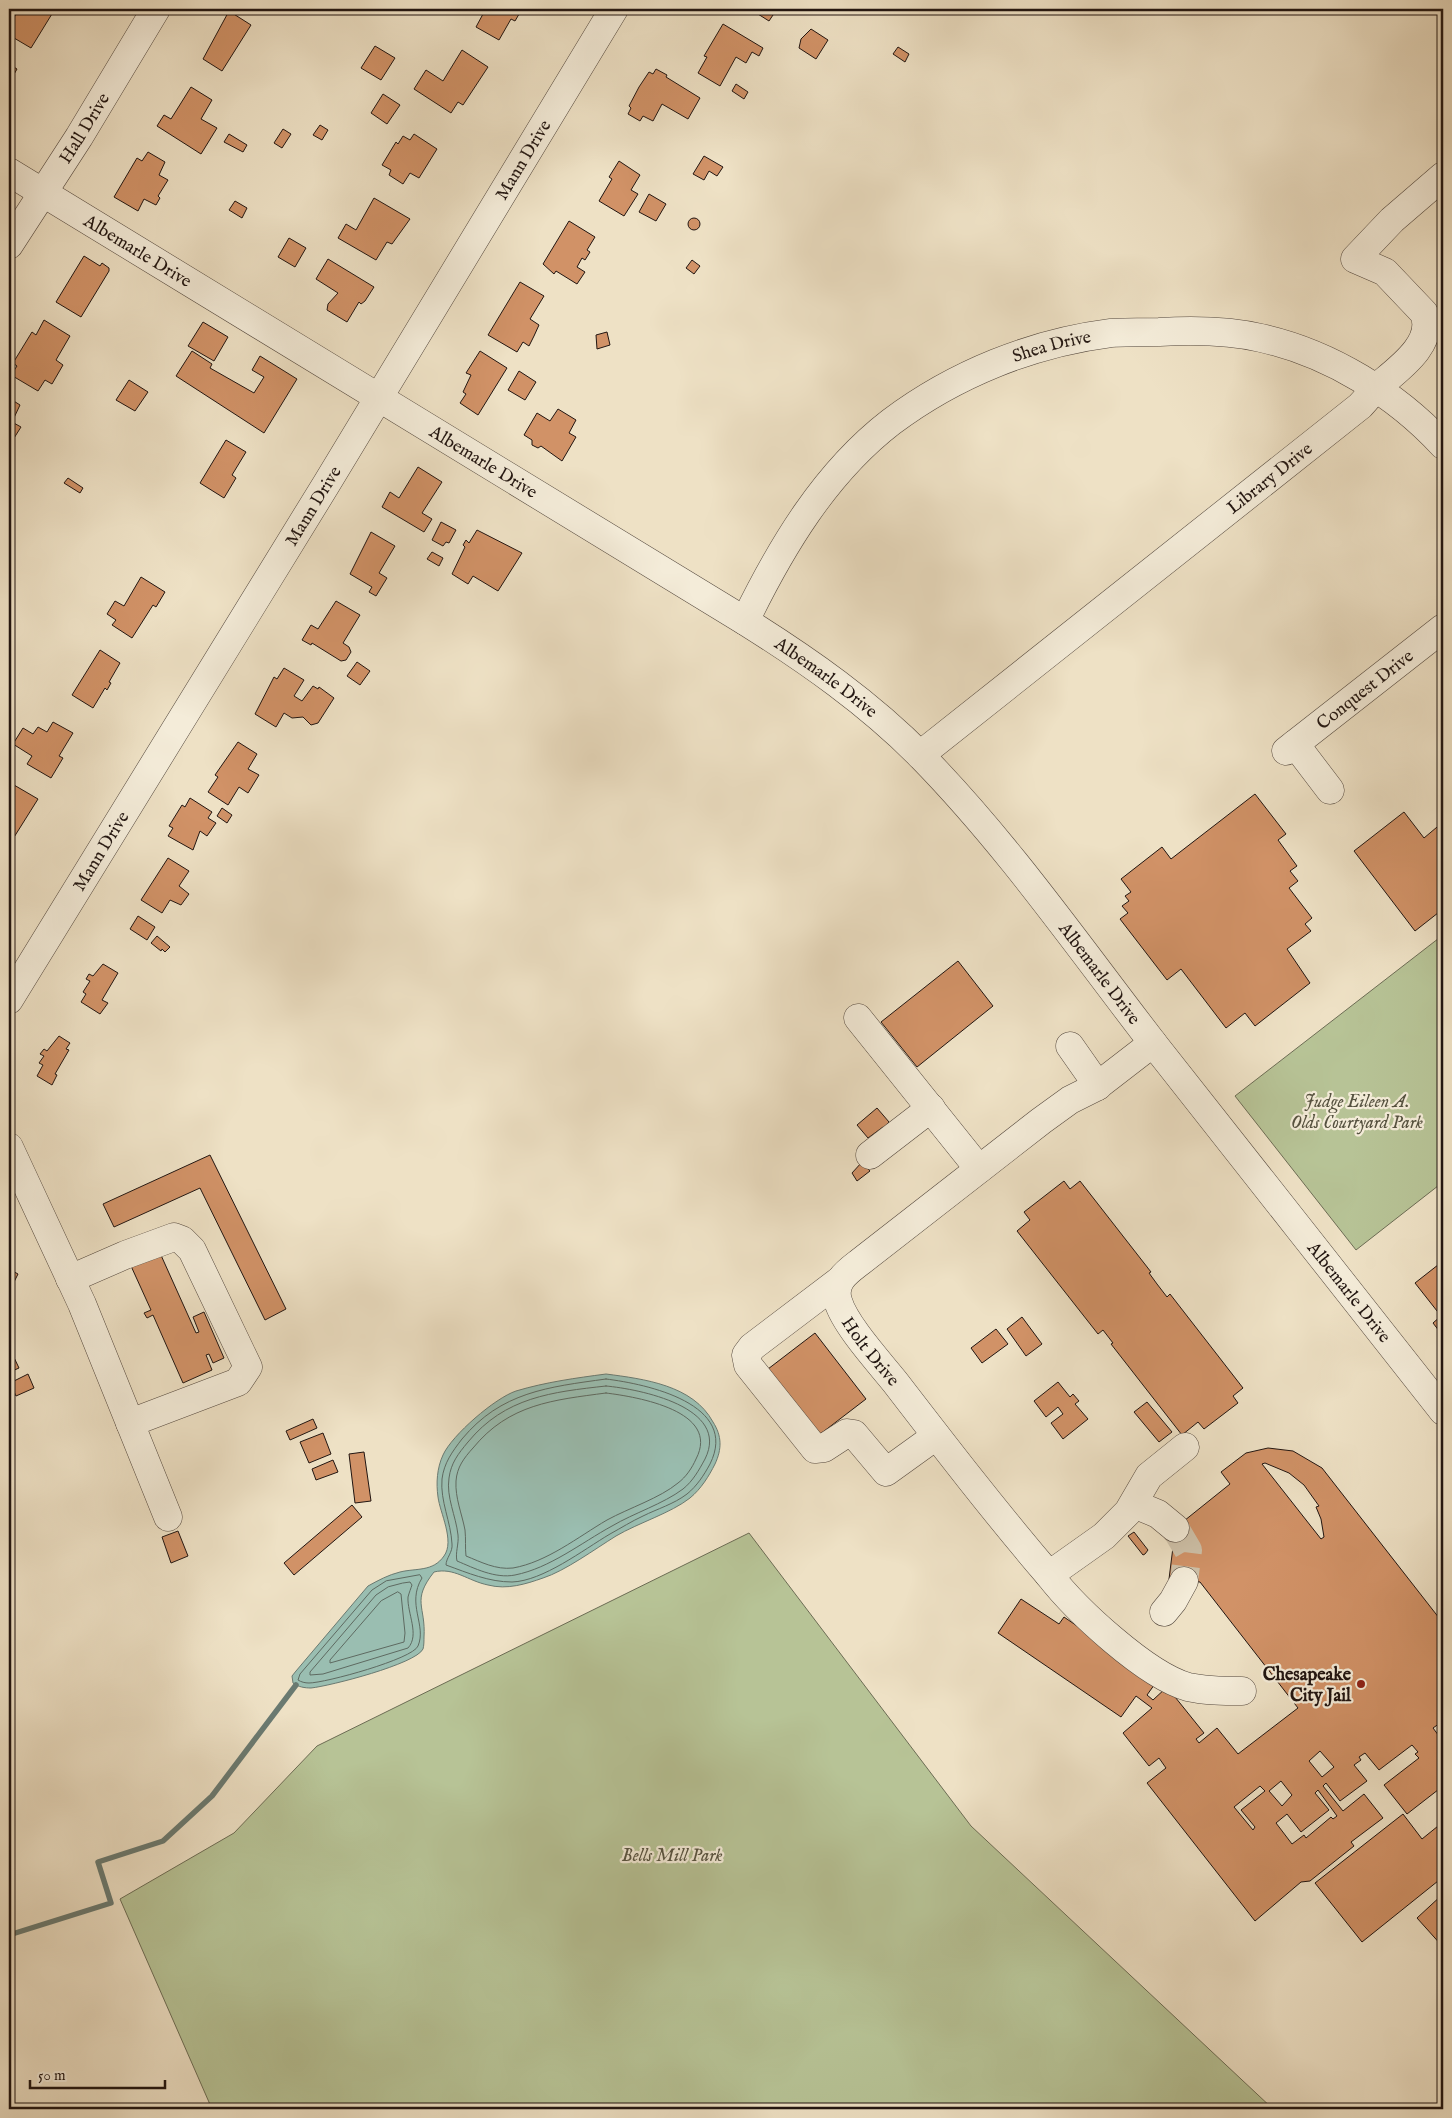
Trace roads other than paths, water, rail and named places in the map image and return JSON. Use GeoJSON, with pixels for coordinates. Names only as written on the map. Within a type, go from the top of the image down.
{"type":"FeatureCollection","features":[{"type":"Feature","properties":{"kind":"street","name":"Hall Drive"},"geometry":{"type":"LineString","coordinates":[[9,245],[43,194],[156,9]]}},
{"type":"Feature","properties":{"kind":"street","name":"Mann Drive"},"geometry":{"type":"LineString","coordinates":[[9,1000],[614,9]]}},
{"type":"Feature","properties":{"kind":"street","name":"Albemarle Drive"},"geometry":{"type":"LineString","coordinates":[[9,172],[744,620],[801,656],[836,682],[920,755],[994,838],[1443,1411]]}},
{"type":"Feature","properties":{"kind":"street","name":"Library Drive"},"geometry":{"type":"LineString","coordinates":[[920,755],[1360,406],[1375,389],[1392,377],[1416,349],[1426,332],[1426,318],[1418,305],[1396,281],[1375,266],[1354,259],[1398,215],[1443,176]]}},
{"type":"Feature","properties":{"kind":"street","name":"Shea Drive"},"geometry":{"type":"LineString","coordinates":[[744,620],[762,585],[796,530],[822,492],[860,449],[891,422],[933,393],[1011,356],[1064,341],[1112,333],[1189,330],[1226,332],[1261,338],[1304,351],[1347,371],[1400,407],[1443,445]]}},
{"type":"Feature","properties":{"kind":"street","name":"Conquest Drive"},"geometry":{"type":"LineString","coordinates":[[1330,790],[1291,748],[1443,628]]}},
{"type":"Feature","properties":{"kind":"street"},"geometry":{"type":"LineString","coordinates":[[858,1018],[979,1169]]}},
{"type":"Feature","properties":{"kind":"street"},"geometry":{"type":"LineString","coordinates":[[936,1436],[886,1472],[854,1434],[847,1433],[821,1450],[815,1449],[748,1365],[746,1355],[752,1347],[839,1281],[860,1262],[979,1169],[1070,1100],[1098,1086],[1153,1043]]}},
{"type":"Feature","properties":{"kind":"street"},"geometry":{"type":"LineString","coordinates":[[1070,1046],[1098,1086]]}},
{"type":"Feature","properties":{"kind":"street"},"geometry":{"type":"LineString","coordinates":[[870,1155],[931,1108]]}},
{"type":"Feature","properties":{"kind":"street"},"geometry":{"type":"LineString","coordinates":[[9,1147],[70,1279],[168,1517]]}},
{"type":"Feature","properties":{"kind":"street"},"geometry":{"type":"LineString","coordinates":[[70,1279],[125,1255],[174,1237],[182,1240],[192,1250],[248,1367],[238,1382],[130,1423]]}},
{"type":"Feature","properties":{"kind":"street","name":"Holt Drive"},"geometry":{"type":"LineString","coordinates":[[839,1281],[836,1292],[842,1311],[936,1436],[1066,1597],[1094,1623],[1163,1676],[1188,1687],[1242,1691]]}},
{"type":"Feature","properties":{"kind":"street"},"geometry":{"type":"LineString","coordinates":[[1049,1575],[1104,1536],[1134,1504],[1142,1485],[1149,1476],[1185,1447]]}},
{"type":"Feature","properties":{"kind":"street"},"geometry":{"type":"LineString","coordinates":[[1134,1504],[1158,1514],[1175,1528]]}},
{"type":"Feature","properties":{"kind":"street"},"geometry":{"type":"LineString","coordinates":[[1164,1612],[1173,1601],[1184,1581]]}},
{"type":"Feature","properties":{"kind":"water"},"geometry":{"type":"Polygon","coordinates":[[[606,1374],[636,1378],[680,1392],[704,1410],[713,1422],[718,1432],[720,1443],[717,1458],[713,1469],[690,1498],[674,1508],[616,1536],[552,1575],[530,1582],[502,1587],[481,1583],[448,1571],[434,1572],[427,1582],[421,1597],[424,1645],[417,1655],[372,1673],[336,1683],[311,1688],[293,1683],[292,1676],[368,1586],[396,1573],[435,1565],[444,1556],[448,1543],[438,1497],[438,1470],[448,1447],[475,1418],[497,1401],[516,1391],[550,1383],[606,1374]]]}},
{"type":"Feature","properties":{"kind":"waterway"},"geometry":{"type":"LineString","coordinates":[[9,1935],[111,1903],[98,1862],[163,1841],[212,1796],[296,1685]]}},
{"type":"Feature","properties":{"kind":"tunnel"},"geometry":{"type":"LineString","coordinates":[[1175,1528],[1188,1550],[1184,1581]]}},
{"type":"Feature","properties":{"kind":"place","name":"Chesapeake City Jail"},"geometry":{"type":"Point","coordinates":[1361,1684]}},
{"type":"Feature","properties":{"kind":"park label","name":"Judge Eileen A. Olds Courtyard Park"},"geometry":{"type":"Point","coordinates":[1357,1111]}},
{"type":"Feature","properties":{"kind":"park label","name":"Bells Mill Park"},"geometry":{"type":"Point","coordinates":[672,1855]}}]}
